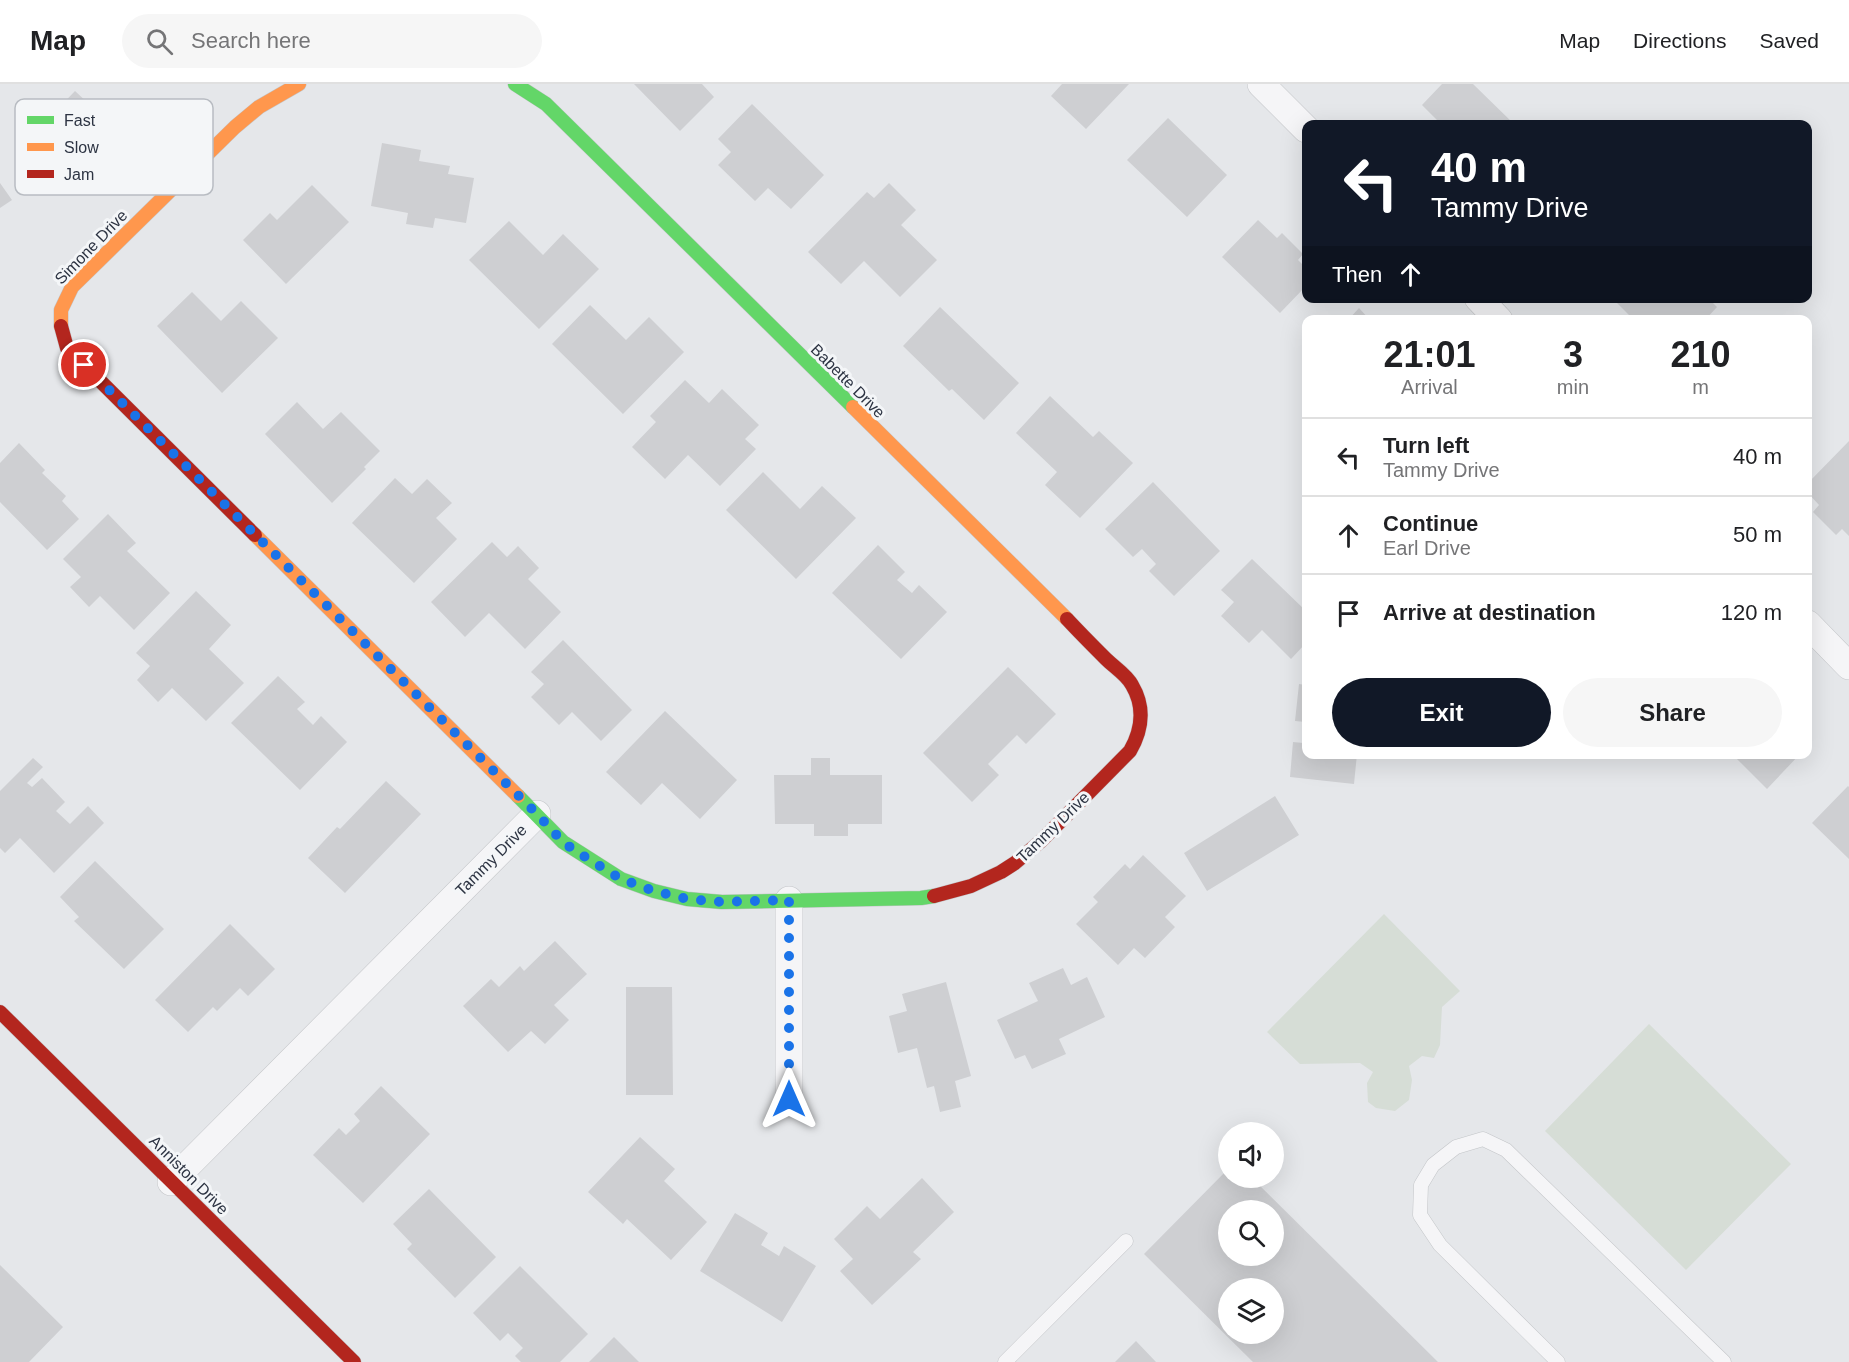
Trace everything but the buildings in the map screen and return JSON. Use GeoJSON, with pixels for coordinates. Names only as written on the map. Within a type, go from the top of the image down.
{"type":"FeatureCollection","features":[{"type":"Feature","properties":{"kind":"street","name":"Simone Drive"},"geometry":{"type":"LineString","coordinates":[[213,149],[259,107],[299,84]]}},
{"type":"Feature","properties":{"kind":"street","name":"Babette Drive"},"geometry":{"type":"LineString","coordinates":[[515,84],[546,104],[1131,684],[1141,706],[1142,714]]}},
{"type":"Feature","properties":{"kind":"street"},"geometry":{"type":"LineString","coordinates":[[1262,84],[1302,125]]}},
{"type":"Feature","properties":{"kind":"street","name":"Simone Drive"},"geometry":{"type":"LineString","coordinates":[[166,195],[72,287],[60,310],[61,333],[67,348],[537,814]]}},
{"type":"Feature","properties":{"kind":"street"},"geometry":{"type":"LineString","coordinates":[[1483,303],[1494,315]]}},
{"type":"Feature","properties":{"kind":"street"},"geometry":{"type":"LineString","coordinates":[[1812,628],[1849,666]]}},
{"type":"Feature","properties":{"kind":"street","name":"Tammy Drive"},"geometry":{"type":"LineString","coordinates":[[171,1182],[537,814],[563,842],[621,879],[654,891],[687,899],[722,902],[929,897],[954,891],[1001,872],[1041,841],[1130,751],[1138,737],[1142,714]]}},
{"type":"Feature","properties":{"kind":"street"},"geometry":{"type":"LineString","coordinates":[[789,900],[789,1099]]}},
{"type":"Feature","properties":{"kind":"street","name":"Anniston Drive"},"geometry":{"type":"LineString","coordinates":[[0,1012],[354,1362]]}},
{"type":"Feature","properties":{"kind":"lane"},"geometry":{"type":"LineString","coordinates":[[1558,1362],[1440,1245],[1420,1215],[1421,1185],[1433,1165],[1456,1148],[1483,1139],[1506,1150],[1724,1362]]}},
{"type":"Feature","properties":{"kind":"lane"},"geometry":{"type":"LineString","coordinates":[[1005,1362],[1126,1241]]}},
{"type":"Feature","properties":{"kind":"shaded area"},"geometry":{"type":"Polygon","coordinates":[[[1384,914],[1460,991],[1442,1007],[1440,1045],[1434,1058],[1422,1056],[1409,1066],[1412,1080],[1409,1100],[1395,1111],[1376,1108],[1368,1102],[1367,1083],[1373,1072],[1360,1063],[1300,1064],[1267,1032],[1384,914]]]}},
{"type":"Feature","properties":{"kind":"shaded area"},"geometry":{"type":"Polygon","coordinates":[[[1649,1024],[1791,1164],[1686,1270],[1545,1131],[1649,1024]]]}},
{"type":"Feature","properties":{"kind":"traffic: fast"},"geometry":{"type":"LineString","coordinates":[[515,84],[546,104],[853,407]]}},
{"type":"Feature","properties":{"kind":"traffic: fast"},"geometry":{"type":"LineString","coordinates":[[518,796],[563,842],[621,879],[654,891],[687,899],[722,902],[934,896]]}},
{"type":"Feature","properties":{"kind":"traffic: slow"},"geometry":{"type":"LineString","coordinates":[[213,149],[259,107],[299,84]]}},
{"type":"Feature","properties":{"kind":"traffic: slow"},"geometry":{"type":"LineString","coordinates":[[61,326],[61,310],[72,287],[166,195]]}},
{"type":"Feature","properties":{"kind":"traffic: slow"},"geometry":{"type":"LineString","coordinates":[[853,407],[1067,619]]}},
{"type":"Feature","properties":{"kind":"traffic: slow"},"geometry":{"type":"LineString","coordinates":[[255,535],[518,796]]}},
{"type":"Feature","properties":{"kind":"traffic: jam"},"geometry":{"type":"LineString","coordinates":[[61,326],[67,348],[255,535]]}},
{"type":"Feature","properties":{"kind":"traffic: jam"},"geometry":{"type":"LineString","coordinates":[[934,896],[971,886],[1015,863],[1041,841],[1130,751],[1134,743],[1139,727],[1140,710],[1130,681],[1067,619]]}},
{"type":"Feature","properties":{"kind":"traffic: jam"},"geometry":{"type":"LineString","coordinates":[[0,1012],[354,1362]]}},
{"type":"Feature","properties":{"kind":"route"},"geometry":{"type":"LineString","coordinates":[[84,365],[563,842],[606,871],[654,891],[687,899],[722,902],[789,900],[789,1099]]}}]}
